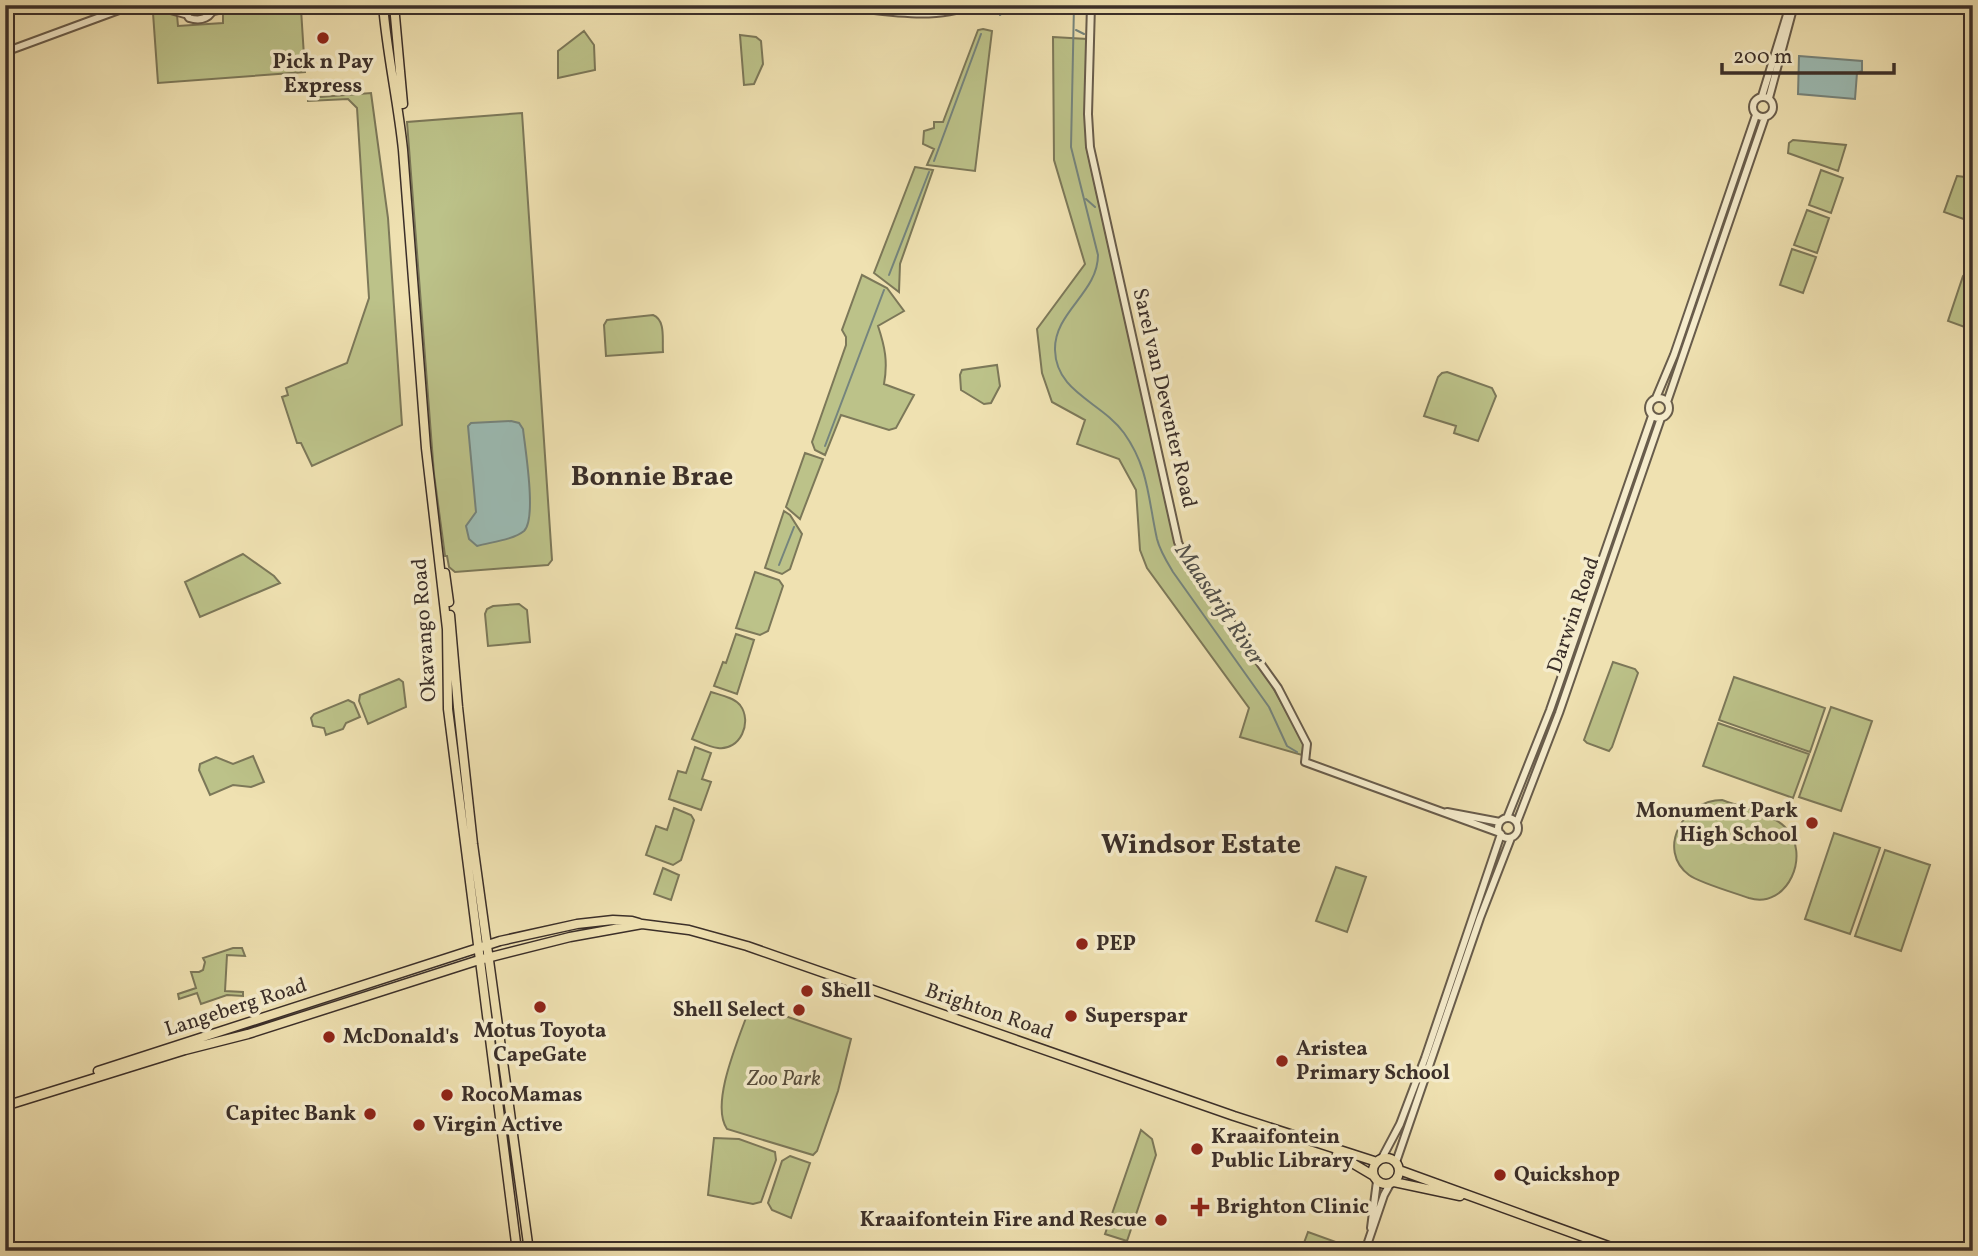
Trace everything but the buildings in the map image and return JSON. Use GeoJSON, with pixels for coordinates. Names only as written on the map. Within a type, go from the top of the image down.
{"type":"FeatureCollection","features":[{"type":"Feature","properties":{"kind":"main road","name":"Okavango Road"},"geometry":{"type":"LineString","coordinates":[[383,5],[404,161],[424,423],[447,629],[448,709],[517,1251]]}},
{"type":"Feature","properties":{"kind":"main road","name":"Okavango Road"},"geometry":{"type":"LineString","coordinates":[[394,5],[432,477],[452,626],[473,844],[528,1251]]}},
{"type":"Feature","properties":{"kind":"main road","name":"Brighton Road"},"geometry":{"type":"LineString","coordinates":[[488,944],[612,920],[689,930],[747,946],[1321,1146],[1380,1160]]}},
{"type":"Feature","properties":{"kind":"main road","name":"Brighton Road"},"geometry":{"type":"LineString","coordinates":[[490,957],[570,937],[642,924]]}},
{"type":"Feature","properties":{"kind":"main road","name":"Langeberg Road"},"geometry":{"type":"LineString","coordinates":[[5,1104],[488,944]]}},
{"type":"Feature","properties":{"kind":"main road","name":"Langeberg Road"},"geometry":{"type":"LineString","coordinates":[[5,1104],[173,1053],[248,1034],[490,957]]}},
{"type":"Feature","properties":{"kind":"main road","name":"Brighton Road"},"geometry":{"type":"LineString","coordinates":[[1321,1146],[1363,1167],[1376,1179]]}},
{"type":"Feature","properties":{"kind":"main road"},"geometry":{"type":"LineString","coordinates":[[1472,1198],[1376,1179],[1373,1168],[1380,1160],[1390,1158],[1398,1166],[1472,1198],[1622,1251]]}},
{"type":"Feature","properties":{"kind":"main road"},"geometry":{"type":"LineString","coordinates":[[1392,1183],[1398,1166]]}},
{"type":"Feature","properties":{"kind":"street"},"geometry":{"type":"LineString","coordinates":[[181,5],[185,14]]}},
{"type":"Feature","properties":{"kind":"street"},"geometry":{"type":"LineString","coordinates":[[5,52],[114,11],[157,6],[200,20],[205,19],[214,8],[243,5]]}},
{"type":"Feature","properties":{"kind":"street"},"geometry":{"type":"LineString","coordinates":[[831,5],[946,13],[970,5]]}},
{"type":"Feature","properties":{"kind":"street","name":"Sarel van Deventer Road"},"geometry":{"type":"LineString","coordinates":[[1091,5],[1088,114],[1090,147],[1178,542],[1186,561],[1278,688],[1307,744],[1305,762],[1446,811]]}},
{"type":"Feature","properties":{"kind":"street"},"geometry":{"type":"LineString","coordinates":[[1766,97],[1774,108],[1771,114],[1765,117],[1667,402],[1669,410],[1661,418],[1652,416],[1649,407],[1667,374],[1756,114],[1753,104],[1766,97],[1792,5]]}},
{"type":"Feature","properties":{"kind":"street"},"geometry":{"type":"LineString","coordinates":[[1756,114],[1765,117]]}},
{"type":"Feature","properties":{"kind":"street"},"geometry":{"type":"LineString","coordinates":[[1656,398],[1667,402]]}},
{"type":"Feature","properties":{"kind":"street","name":"Darwin Road"},"geometry":{"type":"LineString","coordinates":[[1507,818],[1550,710],[1652,416]]}},
{"type":"Feature","properties":{"kind":"street","name":"Darwin Road"},"geometry":{"type":"LineString","coordinates":[[1517,822],[1559,713],[1661,418]]}},
{"type":"Feature","properties":{"kind":"street"},"geometry":{"type":"LineString","coordinates":[[1446,811],[1511,838]]}},
{"type":"Feature","properties":{"kind":"street"},"geometry":{"type":"LineString","coordinates":[[1398,1166],[1480,918],[1511,838],[1518,832],[1517,822],[1507,818],[1500,822],[1446,811]]}},
{"type":"Feature","properties":{"kind":"street"},"geometry":{"type":"LineString","coordinates":[[1380,1160],[1395,1136],[1425,1058],[1500,834],[1500,822]]}},
{"type":"Feature","properties":{"kind":"street"},"geometry":{"type":"LineString","coordinates":[[1367,1247],[1376,1179]]}},
{"type":"Feature","properties":{"kind":"street"},"geometry":{"type":"LineString","coordinates":[[1367,1247],[1384,1195],[1392,1183]]}},
{"type":"Feature","properties":{"kind":"green space"},"geometry":{"type":"Polygon","coordinates":[[[301,9],[305,72],[158,83],[153,13],[167,12],[177,15],[178,26],[223,23],[223,14],[301,9]]]}},
{"type":"Feature","properties":{"kind":"green space"},"geometry":{"type":"Polygon","coordinates":[[[978,30],[992,31],[975,171],[927,165],[934,149],[923,144],[924,131],[934,128],[934,122],[943,122],[978,30]]]}},
{"type":"Feature","properties":{"kind":"green space"},"geometry":{"type":"Polygon","coordinates":[[[584,31],[594,45],[595,70],[558,78],[558,51],[584,31]]]}},
{"type":"Feature","properties":{"kind":"green space"},"geometry":{"type":"Polygon","coordinates":[[[740,35],[756,37],[761,41],[763,64],[754,84],[744,85],[740,35]]]}},
{"type":"Feature","properties":{"kind":"green space"},"geometry":{"type":"Polygon","coordinates":[[[1053,37],[1087,39],[1086,145],[1176,548],[1183,563],[1271,684],[1304,744],[1302,755],[1240,737],[1249,708],[1147,568],[1140,550],[1136,490],[1119,459],[1077,444],[1085,420],[1052,402],[1042,373],[1037,329],[1085,264],[1054,160],[1053,37]]]}},
{"type":"Feature","properties":{"kind":"green space"},"geometry":{"type":"Polygon","coordinates":[[[371,93],[388,218],[402,425],[312,466],[301,443],[297,443],[282,397],[288,395],[286,388],[347,363],[369,298],[357,108],[348,99],[308,101],[308,98],[371,93]]]}},
{"type":"Feature","properties":{"kind":"green space"},"geometry":{"type":"Polygon","coordinates":[[[522,113],[552,560],[548,565],[455,572],[449,567],[445,556],[434,474],[407,122],[522,113]]]}},
{"type":"Feature","properties":{"kind":"green space"},"geometry":{"type":"Polygon","coordinates":[[[1793,140],[1846,145],[1838,171],[1788,153],[1789,143],[1793,140]]]}},
{"type":"Feature","properties":{"kind":"green space"},"geometry":{"type":"Polygon","coordinates":[[[915,167],[933,170],[900,264],[899,292],[874,273],[915,167]]]}},
{"type":"Feature","properties":{"kind":"green space"},"geometry":{"type":"Polygon","coordinates":[[[1821,170],[1843,178],[1831,213],[1809,205],[1821,170]]]}},
{"type":"Feature","properties":{"kind":"green space"},"geometry":{"type":"Polygon","coordinates":[[[1957,176],[1973,178],[1972,222],[1944,212],[1957,176]]]}},
{"type":"Feature","properties":{"kind":"green space"},"geometry":{"type":"Polygon","coordinates":[[[1807,210],[1829,218],[1817,253],[1794,245],[1807,210]]]}},
{"type":"Feature","properties":{"kind":"green space"},"geometry":{"type":"Polygon","coordinates":[[[1792,249],[1816,257],[1803,293],[1780,285],[1792,249]]]}},
{"type":"Feature","properties":{"kind":"green space"},"geometry":{"type":"Polygon","coordinates":[[[1967,272],[1973,273],[1973,330],[1948,321],[1963,276],[1967,272]]]}},
{"type":"Feature","properties":{"kind":"green space"},"geometry":{"type":"Polygon","coordinates":[[[862,275],[887,288],[904,311],[878,326],[885,355],[884,384],[914,395],[896,428],[889,430],[841,415],[825,455],[815,450],[812,442],[846,345],[842,330],[862,275]]]}},
{"type":"Feature","properties":{"kind":"green space"},"geometry":{"type":"Polygon","coordinates":[[[653,315],[662,326],[663,352],[606,356],[604,325],[607,320],[653,315]]]}},
{"type":"Feature","properties":{"kind":"green space"},"geometry":{"type":"Polygon","coordinates":[[[997,365],[1000,386],[991,403],[984,404],[961,390],[962,370],[997,365]]]}},
{"type":"Feature","properties":{"kind":"green space"},"geometry":{"type":"Polygon","coordinates":[[[1447,372],[1492,388],[1496,396],[1478,441],[1454,433],[1456,426],[1424,416],[1438,377],[1447,372]]]}},
{"type":"Feature","properties":{"kind":"green space"},"geometry":{"type":"Polygon","coordinates":[[[805,453],[823,459],[800,519],[786,507],[805,453]]]}},
{"type":"Feature","properties":{"kind":"green space"},"geometry":{"type":"Polygon","coordinates":[[[784,511],[790,515],[802,534],[790,569],[782,574],[765,568],[784,511]]]}},
{"type":"Feature","properties":{"kind":"green space"},"geometry":{"type":"Polygon","coordinates":[[[243,554],[280,583],[200,617],[185,582],[243,554]]]}},
{"type":"Feature","properties":{"kind":"green space"},"geometry":{"type":"Polygon","coordinates":[[[755,572],[779,580],[783,586],[768,631],[760,635],[736,628],[755,572]]]}},
{"type":"Feature","properties":{"kind":"green space"},"geometry":{"type":"Polygon","coordinates":[[[519,604],[527,610],[530,642],[488,646],[485,614],[487,609],[519,604]]]}},
{"type":"Feature","properties":{"kind":"green space"},"geometry":{"type":"Polygon","coordinates":[[[736,634],[754,640],[737,694],[714,686],[736,634]]]}},
{"type":"Feature","properties":{"kind":"green space"},"geometry":{"type":"Polygon","coordinates":[[[1613,662],[1635,669],[1638,673],[1609,751],[1584,740],[1613,662]]]}},
{"type":"Feature","properties":{"kind":"green space"},"geometry":{"type":"Polygon","coordinates":[[[1734,677],[1825,708],[1810,752],[1719,720],[1734,677]]]}},
{"type":"Feature","properties":{"kind":"green space"},"geometry":{"type":"Polygon","coordinates":[[[399,679],[403,682],[406,707],[368,724],[359,701],[360,695],[399,679]]]}},
{"type":"Feature","properties":{"kind":"green space"},"geometry":{"type":"Polygon","coordinates":[[[711,692],[734,700],[744,712],[745,727],[742,734],[733,745],[726,748],[711,747],[692,739],[711,692]]]}},
{"type":"Feature","properties":{"kind":"green space"},"geometry":{"type":"Polygon","coordinates":[[[348,700],[354,703],[360,717],[346,723],[343,729],[326,735],[324,728],[313,726],[311,718],[314,714],[348,700]]]}},
{"type":"Feature","properties":{"kind":"green space"},"geometry":{"type":"Polygon","coordinates":[[[1831,707],[1872,721],[1841,811],[1799,797],[1831,707]]]}},
{"type":"Feature","properties":{"kind":"green space"},"geometry":{"type":"Polygon","coordinates":[[[1718,723],[1809,754],[1793,798],[1703,766],[1718,723]]]}},
{"type":"Feature","properties":{"kind":"green space"},"geometry":{"type":"Polygon","coordinates":[[[695,747],[711,753],[702,779],[711,782],[701,810],[669,799],[678,771],[686,773],[695,747]]]}},
{"type":"Feature","properties":{"kind":"green space"},"geometry":{"type":"Polygon","coordinates":[[[253,756],[264,782],[251,787],[233,785],[210,795],[199,770],[200,764],[216,757],[233,764],[253,756]]]}},
{"type":"Feature","properties":{"kind":"green space"},"geometry":{"type":"Polygon","coordinates":[[[1722,800],[1773,819],[1785,827],[1793,838],[1796,864],[1792,877],[1785,888],[1775,896],[1749,898],[1694,878],[1679,865],[1675,853],[1678,828],[1696,808],[1708,802],[1722,800]]]}},
{"type":"Feature","properties":{"kind":"green space"},"geometry":{"type":"Polygon","coordinates":[[[674,808],[691,815],[694,820],[681,860],[673,865],[646,855],[656,826],[667,830],[674,808]]]}},
{"type":"Feature","properties":{"kind":"green space"},"geometry":{"type":"Polygon","coordinates":[[[1834,833],[1880,848],[1850,934],[1805,919],[1834,833]]]}},
{"type":"Feature","properties":{"kind":"green space"},"geometry":{"type":"Polygon","coordinates":[[[1885,850],[1930,865],[1901,951],[1855,936],[1885,850]]]}},
{"type":"Feature","properties":{"kind":"green space"},"geometry":{"type":"Polygon","coordinates":[[[1336,867],[1366,877],[1347,932],[1316,921],[1336,867]]]}},
{"type":"Feature","properties":{"kind":"green space"},"geometry":{"type":"Polygon","coordinates":[[[663,868],[679,875],[671,900],[654,894],[663,868]]]}},
{"type":"Feature","properties":{"kind":"green space"},"geometry":{"type":"Polygon","coordinates":[[[233,948],[242,948],[245,956],[227,955],[225,991],[243,992],[243,996],[227,995],[201,1004],[197,993],[179,999],[178,994],[196,988],[191,972],[203,970],[203,958],[233,948]]]}},
{"type":"Feature","properties":{"kind":"green space","name":"Zoo Park"},"geometry":{"type":"Polygon","coordinates":[[[751,1004],[851,1039],[838,1091],[817,1151],[813,1155],[727,1129],[722,1117],[724,1086],[751,1004]]]}},
{"type":"Feature","properties":{"kind":"green space"},"geometry":{"type":"Polygon","coordinates":[[[1141,1130],[1152,1139],[1156,1155],[1127,1241],[1105,1234],[1141,1130]]]}},
{"type":"Feature","properties":{"kind":"green space","name":"Zoo Park"},"geometry":{"type":"Polygon","coordinates":[[[714,1138],[739,1139],[775,1152],[776,1160],[761,1202],[753,1204],[708,1195],[714,1138]]]}},
{"type":"Feature","properties":{"kind":"green space"},"geometry":{"type":"Polygon","coordinates":[[[790,1156],[810,1163],[791,1218],[772,1210],[768,1203],[782,1161],[790,1156]]]}},
{"type":"Feature","properties":{"kind":"green space"},"geometry":{"type":"Polygon","coordinates":[[[1308,1232],[1336,1242],[1333,1251],[1301,1251],[1308,1232]]]}},
{"type":"Feature","properties":{"kind":"water"},"geometry":{"type":"Polygon","coordinates":[[[1799,56],[1862,61],[1862,71],[1857,73],[1855,99],[1798,94],[1799,56]]]}},
{"type":"Feature","properties":{"kind":"water"},"geometry":{"type":"Polygon","coordinates":[[[471,423],[519,423],[523,429],[530,498],[528,524],[524,531],[514,537],[477,546],[469,539],[466,526],[476,512],[468,426],[471,423]]]}},
{"type":"Feature","properties":{"kind":"waterway"},"geometry":{"type":"LineString","coordinates":[[1000,15],[1012,5]]}},
{"type":"Feature","properties":{"kind":"waterway","name":"Maasdrift River"},"geometry":{"type":"LineString","coordinates":[[1074,5],[1071,147],[1098,255],[1091,281],[1061,324],[1055,350],[1057,365],[1071,387],[1115,422],[1124,433],[1143,471],[1157,539],[1164,556],[1269,707],[1287,746],[1297,752]]}},
{"type":"Feature","properties":{"kind":"waterway"},"geometry":{"type":"LineString","coordinates":[[1076,30],[1084,34]]}},
{"type":"Feature","properties":{"kind":"waterway"},"geometry":{"type":"LineString","coordinates":[[934,161],[981,34]]}},
{"type":"Feature","properties":{"kind":"waterway"},"geometry":{"type":"LineString","coordinates":[[889,275],[929,172]]}},
{"type":"Feature","properties":{"kind":"waterway"},"geometry":{"type":"LineString","coordinates":[[1086,199],[1095,207]]}},
{"type":"Feature","properties":{"kind":"waterway"},"geometry":{"type":"LineString","coordinates":[[825,446],[884,290]]}},
{"type":"Feature","properties":{"kind":"waterway"},"geometry":{"type":"LineString","coordinates":[[779,565],[794,527]]}},
{"type":"Feature","properties":{"kind":"place","name":"Pick n Pay Express"},"geometry":{"type":"Point","coordinates":[323,38]}},
{"type":"Feature","properties":{"kind":"place","name":"Monument Park High School"},"geometry":{"type":"Point","coordinates":[1812,823]}},
{"type":"Feature","properties":{"kind":"place","name":"PEP"},"geometry":{"type":"Point","coordinates":[1082,944]}},
{"type":"Feature","properties":{"kind":"place","name":"Shell"},"geometry":{"type":"Point","coordinates":[807,991]}},
{"type":"Feature","properties":{"kind":"place","name":"Motus Toyota CapeGate"},"geometry":{"type":"Point","coordinates":[540,1007]}},
{"type":"Feature","properties":{"kind":"place","name":"Shell Select"},"geometry":{"type":"Point","coordinates":[799,1010]}},
{"type":"Feature","properties":{"kind":"place","name":"Superspar"},"geometry":{"type":"Point","coordinates":[1071,1016]}},
{"type":"Feature","properties":{"kind":"place","name":"McDonald's"},"geometry":{"type":"Point","coordinates":[329,1037]}},
{"type":"Feature","properties":{"kind":"place","name":"Aristea Primary School"},"geometry":{"type":"Point","coordinates":[1282,1061]}},
{"type":"Feature","properties":{"kind":"place","name":"RocoMamas"},"geometry":{"type":"Point","coordinates":[447,1095]}},
{"type":"Feature","properties":{"kind":"place","name":"Capitec Bank"},"geometry":{"type":"Point","coordinates":[370,1114]}},
{"type":"Feature","properties":{"kind":"place","name":"Virgin Active"},"geometry":{"type":"Point","coordinates":[419,1125]}},
{"type":"Feature","properties":{"kind":"place","name":"Kraaifontein Public Library"},"geometry":{"type":"Point","coordinates":[1197,1149]}},
{"type":"Feature","properties":{"kind":"place","name":"Quickshop"},"geometry":{"type":"Point","coordinates":[1500,1175]}},
{"type":"Feature","properties":{"kind":"place","name":"Brighton Clinic"},"geometry":{"type":"Point","coordinates":[1200,1207]}},
{"type":"Feature","properties":{"kind":"place","name":"Kraaifontein Fire and Rescue"},"geometry":{"type":"Point","coordinates":[1161,1220]}},
{"type":"Feature","properties":{"kind":"district","name":"Bonnie Brae"},"geometry":{"type":"Point","coordinates":[652,477]}},
{"type":"Feature","properties":{"kind":"district","name":"Windsor Estate"},"geometry":{"type":"Point","coordinates":[1201,845]}}]}
